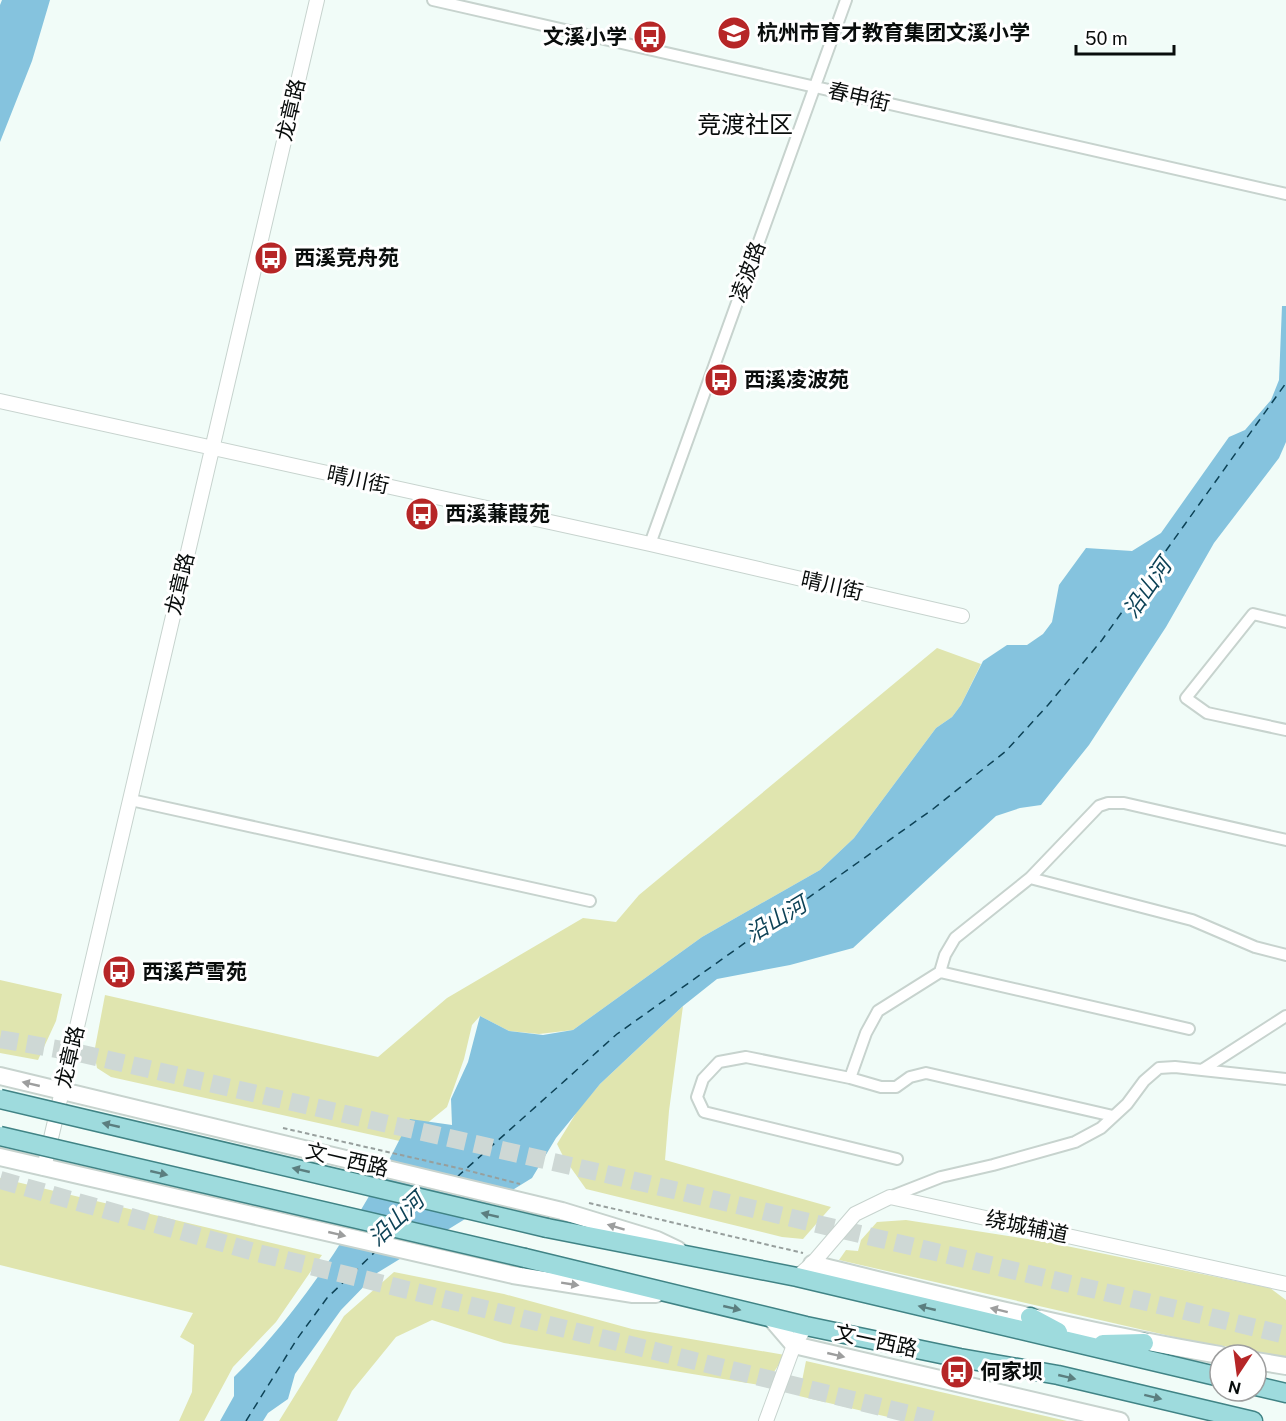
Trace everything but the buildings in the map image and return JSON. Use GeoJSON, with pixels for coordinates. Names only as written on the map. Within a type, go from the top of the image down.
{"type":"FeatureCollection","features":[{"type":"Feature","properties":{"kind":"main road","name":"文一西路"},"geometry":{"type":"LineString","coordinates":[[0,1076],[562,1211],[657,1240],[690,1256]]}},
{"type":"Feature","properties":{"kind":"main road","name":"文一西路"},"geometry":{"type":"LineString","coordinates":[[0,1099],[547,1228],[797,1277],[1208,1374]]}},
{"type":"Feature","properties":{"kind":"main road","name":"文一西路"},"geometry":{"type":"LineString","coordinates":[[0,1136],[806,1326],[1096,1383],[1253,1421]]}},
{"type":"Feature","properties":{"kind":"main road","name":"文一西路"},"geometry":{"type":"LineString","coordinates":[[0,1157],[513,1275],[633,1294],[676,1295]]}},
{"type":"Feature","properties":{"kind":"main road"},"geometry":{"type":"LineString","coordinates":[[814,1261],[1030,1317],[1144,1342],[1208,1353]]}},
{"type":"Feature","properties":{"kind":"main road"},"geometry":{"type":"LineString","coordinates":[[770,1317],[794,1345],[1120,1421]]}},
{"type":"Feature","properties":{"kind":"main road"},"geometry":{"type":"LineString","coordinates":[[1030,1317],[1080,1344],[1144,1342]]}},
{"type":"Feature","properties":{"kind":"main road"},"geometry":{"type":"LineString","coordinates":[[1268,1363],[1286,1366]]}},
{"type":"Feature","properties":{"kind":"main road"},"geometry":{"type":"LineString","coordinates":[[1268,1389],[1286,1393]]}},
{"type":"Feature","properties":{"kind":"street","name":"龙章路"},"geometry":{"type":"LineString","coordinates":[[44,1168],[317,0]]}},
{"type":"Feature","properties":{"kind":"street","name":"春申街"},"geometry":{"type":"LineString","coordinates":[[433,0],[1286,194]]}},
{"type":"Feature","properties":{"kind":"street","name":"凌波路"},"geometry":{"type":"LineString","coordinates":[[650,544],[846,0]]}},
{"type":"Feature","properties":{"kind":"street","name":"晴川街"},"geometry":{"type":"LineString","coordinates":[[0,400],[650,544],[962,616]]}},
{"type":"Feature","properties":{"kind":"street"},"geometry":{"type":"LineString","coordinates":[[1286,622],[1253,614],[1186,698],[1207,713],[1286,730]]}},
{"type":"Feature","properties":{"kind":"street"},"geometry":{"type":"LineString","coordinates":[[131,800],[590,902]]}},
{"type":"Feature","properties":{"kind":"street"},"geometry":{"type":"LineString","coordinates":[[850,1078],[878,1011],[940,972],[945,955],[955,938],[1030,878],[1099,806],[1108,803],[1124,803],[1286,840]]}},
{"type":"Feature","properties":{"kind":"street"},"geometry":{"type":"LineString","coordinates":[[1030,878],[1192,920],[1255,947],[1286,955]]}},
{"type":"Feature","properties":{"kind":"street"},"geometry":{"type":"LineString","coordinates":[[940,972],[1189,1029]]}},
{"type":"Feature","properties":{"kind":"street"},"geometry":{"type":"LineString","coordinates":[[1202,1070],[1286,1016]]}},
{"type":"Feature","properties":{"kind":"street"},"geometry":{"type":"LineString","coordinates":[[897,1159],[704,1112],[697,1097],[703,1078],[719,1062],[746,1057],[850,1078],[881,1087],[896,1087],[910,1077],[926,1073],[1113,1116]]}},
{"type":"Feature","properties":{"kind":"street"},"geometry":{"type":"LineString","coordinates":[[797,1277],[855,1214],[940,1176],[993,1166],[1075,1142],[1101,1128],[1127,1104],[1144,1081],[1159,1068],[1174,1066],[1286,1079]]}},
{"type":"Feature","properties":{"kind":"street","name":"绕城辅道"},"geometry":{"type":"LineString","coordinates":[[890,1197],[1286,1284]]}},
{"type":"Feature","properties":{"kind":"street"},"geometry":{"type":"LineString","coordinates":[[766,1421],[794,1345],[806,1326]]}},
{"type":"Feature","properties":{"kind":"path"},"geometry":{"type":"LineString","coordinates":[[443,1164],[520,1184]]}},
{"type":"Feature","properties":{"kind":"path"},"geometry":{"type":"LineString","coordinates":[[589,1202],[814,1261]]}},
{"type":"Feature","properties":{"kind":"green space"},"geometry":{"type":"Polygon","coordinates":[[[937,648],[981,664],[961,705],[952,717],[936,728],[854,838],[820,870],[702,937],[573,1030],[539,1034],[509,1031],[480,1016],[472,1025],[464,1059],[447,1107],[404,1142],[111,1077],[97,1068],[94,1053],[105,995],[378,1057],[447,998],[583,918],[616,922],[639,895],[937,648]]]}},
{"type":"Feature","properties":{"kind":"green space"},"geometry":{"type":"Polygon","coordinates":[[[0,980],[62,994],[56,1021],[38,1060],[0,1053],[0,980]]]}},
{"type":"Feature","properties":{"kind":"green space"},"geometry":{"type":"Polygon","coordinates":[[[683,1006],[665,1160],[831,1207],[803,1239],[782,1237],[586,1189],[564,1158],[557,1144],[578,1110],[600,1084],[683,1006]]]}},
{"type":"Feature","properties":{"kind":"green space"},"geometry":{"type":"Polygon","coordinates":[[[0,1178],[322,1255],[276,1322],[233,1367],[204,1421],[179,1421],[192,1392],[194,1345],[180,1337],[193,1313],[0,1265],[0,1178]]]}},
{"type":"Feature","properties":{"kind":"green space"},"geometry":{"type":"Polygon","coordinates":[[[906,1220],[1047,1242],[1270,1288],[1286,1300],[1286,1357],[1268,1354],[1268,1343],[1208,1343],[1183,1339],[839,1260],[846,1250],[858,1251],[861,1240],[877,1222],[906,1220]]]}},
{"type":"Feature","properties":{"kind":"green space"},"geometry":{"type":"Polygon","coordinates":[[[394,1272],[504,1294],[632,1329],[785,1355],[765,1386],[504,1343],[432,1320],[396,1337],[352,1391],[337,1421],[279,1421],[344,1316],[394,1272]]]}},
{"type":"Feature","properties":{"kind":"green space"},"geometry":{"type":"Polygon","coordinates":[[[806,1361],[1067,1421],[905,1421],[799,1396],[806,1361]]]}},
{"type":"Feature","properties":{"kind":"water"},"geometry":{"type":"Polygon","coordinates":[[[2,0],[50,0],[32,61],[0,142],[0,5],[2,0]]]}},
{"type":"Feature","properties":{"kind":"water","name":"沿山河"},"geometry":{"type":"Polygon","coordinates":[[[1282,306],[1286,306],[1286,442],[1279,458],[1214,543],[1166,627],[1089,745],[1041,805],[1020,808],[996,816],[853,948],[790,965],[717,979],[683,1006],[600,1084],[556,1138],[532,1178],[377,1273],[341,1310],[295,1374],[288,1399],[268,1413],[263,1421],[220,1421],[234,1396],[234,1377],[286,1319],[332,1256],[374,1188],[410,1119],[452,1125],[451,1099],[468,1062],[480,1016],[509,1031],[543,1035],[573,1030],[702,937],[820,870],[854,838],[936,728],[952,717],[961,705],[983,661],[1007,645],[1027,645],[1043,634],[1052,622],[1059,585],[1086,548],[1132,551],[1161,533],[1229,437],[1245,430],[1271,400],[1279,380],[1282,306]]]}},
{"type":"Feature","properties":{"kind":"ferry route"},"geometry":{"type":"LineString","coordinates":[[457,1177],[617,1034],[933,809],[1006,751],[1102,640],[1286,383]]}},
{"type":"Feature","properties":{"kind":"ferry route"},"geometry":{"type":"LineString","coordinates":[[408,1221],[422,1208]]}},
{"type":"Feature","properties":{"kind":"ferry route"},"geometry":{"type":"LineString","coordinates":[[246,1421],[297,1339],[327,1298],[376,1251]]}},
{"type":"Feature","properties":{"kind":"tunnel"},"geometry":{"type":"LineString","coordinates":[[0,1039],[79,1053],[619,1177],[1286,1335]]}},
{"type":"Feature","properties":{"kind":"tunnel"},"geometry":{"type":"LineString","coordinates":[[0,1180],[258,1253],[938,1421]]}},
{"type":"Feature","properties":{"kind":"place","name":"杭州市育才教育集团文溪小学"},"geometry":{"type":"Point","coordinates":[734,33]}},
{"type":"Feature","properties":{"kind":"place","name":"文溪小学"},"geometry":{"type":"Point","coordinates":[650,37]}},
{"type":"Feature","properties":{"kind":"place","name":"西溪竞舟苑"},"geometry":{"type":"Point","coordinates":[271,258]}},
{"type":"Feature","properties":{"kind":"place","name":"西溪凌波苑"},"geometry":{"type":"Point","coordinates":[721,380]}},
{"type":"Feature","properties":{"kind":"place","name":"西溪蒹葭苑"},"geometry":{"type":"Point","coordinates":[422,514]}},
{"type":"Feature","properties":{"kind":"place","name":"西溪芦雪苑"},"geometry":{"type":"Point","coordinates":[119,972]}},
{"type":"Feature","properties":{"kind":"place","name":"何家坝"},"geometry":{"type":"Point","coordinates":[957,1372]}},
{"type":"Feature","properties":{"kind":"district","name":"竞渡社区"},"geometry":{"type":"Point","coordinates":[745,125]}}]}
